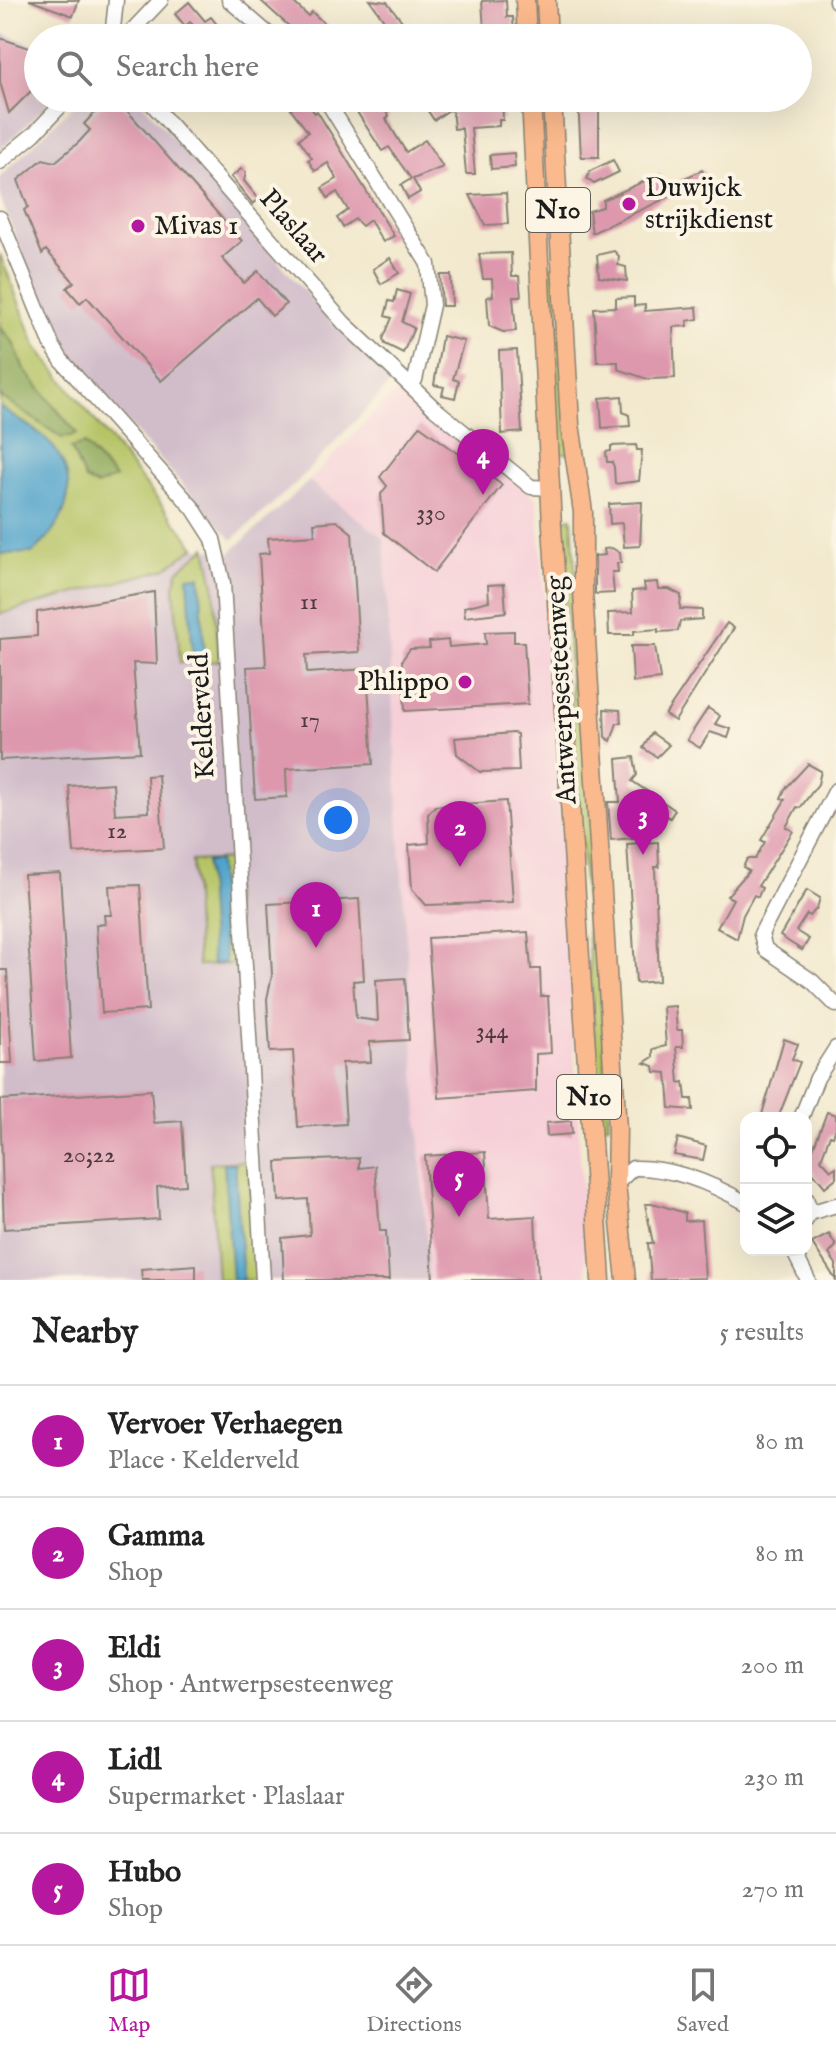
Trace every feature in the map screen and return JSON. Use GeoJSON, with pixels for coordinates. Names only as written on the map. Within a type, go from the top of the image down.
{"type":"FeatureCollection","features":[{"type":"Feature","properties":{"kind":"main road"},"geometry":{"type":"LineString","coordinates":[[525,0],[526,24]]}},
{"type":"Feature","properties":{"kind":"main road"},"geometry":{"type":"LineString","coordinates":[[546,0],[547,24]]}},
{"type":"Feature","properties":{"kind":"main road","name":"Antwerpsesteenweg"},"geometry":{"type":"LineString","coordinates":[[532,112],[552,513],[601,1280]]}},
{"type":"Feature","properties":{"kind":"main road","name":"Antwerpsesteenweg"},"geometry":{"type":"LineString","coordinates":[[553,112],[570,424],[583,512],[583,592],[616,1115],[616,1184],[626,1280]]}},
{"type":"Feature","properties":{"kind":"main road"},"geometry":{"type":"LineString","coordinates":[[541,264],[546,257],[554,257],[561,265]]}},
{"type":"Feature","properties":{"kind":"main road"},"geometry":{"type":"LineString","coordinates":[[552,513],[557,502],[565,496],[574,500],[583,512]]}},
{"type":"Feature","properties":{"kind":"street"},"geometry":{"type":"LineString","coordinates":[[113,24],[116,0]]}},
{"type":"Feature","properties":{"kind":"street"},"geometry":{"type":"LineString","coordinates":[[138,24],[161,0]]}},
{"type":"Feature","properties":{"kind":"street"},"geometry":{"type":"LineString","coordinates":[[229,0],[257,24]]}},
{"type":"Feature","properties":{"kind":"street"},"geometry":{"type":"LineString","coordinates":[[0,162],[55,112]]}},
{"type":"Feature","properties":{"kind":"street","name":"Plaslaar"},"geometry":{"type":"LineString","coordinates":[[159,112],[344,323],[408,383],[531,487],[552,488]]}},
{"type":"Feature","properties":{"kind":"street"},"geometry":{"type":"LineString","coordinates":[[334,112],[428,264],[432,305],[415,380],[408,383]]}},
{"type":"Feature","properties":{"kind":"street","name":"Kelderveld"},"geometry":{"type":"LineString","coordinates":[[0,218],[52,345],[62,361],[193,508],[213,539],[223,583],[263,1280]]}},
{"type":"Feature","properties":{"kind":"street"},"geometry":{"type":"LineString","coordinates":[[836,790],[761,934],[765,949],[812,981],[836,1005]]}},
{"type":"Feature","properties":{"kind":"street"},"geometry":{"type":"LineString","coordinates":[[803,1112],[817,1078],[836,1048]]}},
{"type":"Feature","properties":{"kind":"street"},"geometry":{"type":"LineString","coordinates":[[615,1151],[633,1168],[689,1178],[740,1200]]}},
{"type":"Feature","properties":{"kind":"street"},"geometry":{"type":"LineString","coordinates":[[616,1184],[633,1168]]}},
{"type":"Feature","properties":{"kind":"street"},"geometry":{"type":"LineString","coordinates":[[812,1209],[836,1205]]}},
{"type":"Feature","properties":{"kind":"street"},"geometry":{"type":"LineString","coordinates":[[796,1256],[808,1280]]}},
{"type":"Feature","properties":{"kind":"shaded area"},"geometry":{"type":"Polygon","coordinates":[[[0,32],[24,41],[24,112],[39,112],[0,150],[0,32]]]}},
{"type":"Feature","properties":{"kind":"shaded area"},"geometry":{"type":"Polygon","coordinates":[[[67,112],[150,112],[330,321],[395,379],[296,483],[232,540],[59,346],[0,197],[0,177],[67,112]]]}},
{"type":"Feature","properties":{"kind":"shaded area"},"geometry":{"type":"Polygon","coordinates":[[[398,389],[537,499],[559,782],[587,1280],[429,1280],[399,831],[309,481],[398,389]]]}},
{"type":"Feature","properties":{"kind":"shaded area"},"geometry":{"type":"Polygon","coordinates":[[[309,481],[384,539],[399,831],[429,1280],[0,1280],[0,614],[165,569],[195,547],[230,553],[309,481]]]}},
{"type":"Feature","properties":{"kind":"green space"},"geometry":{"type":"Polygon","coordinates":[[[0,254],[36,346],[195,547],[165,569],[0,614],[0,254]]]}},
{"type":"Feature","properties":{"kind":"green space"},"geometry":{"type":"Polygon","coordinates":[[[546,266],[555,267],[569,453],[557,453],[546,266]]]}},
{"type":"Feature","properties":{"kind":"green space"},"geometry":{"type":"Polygon","coordinates":[[[0,327],[13,342],[24,369],[77,434],[62,438],[0,396],[0,327]]]}},
{"type":"Feature","properties":{"kind":"green space"},"geometry":{"type":"Polygon","coordinates":[[[84,444],[115,478],[97,486],[85,480],[71,448],[84,444]]]}},
{"type":"Feature","properties":{"kind":"green space"},"geometry":{"type":"Polygon","coordinates":[[[572,518],[609,1125],[600,1125],[560,520],[572,518]]]}},
{"type":"Feature","properties":{"kind":"green space"},"geometry":{"type":"Polygon","coordinates":[[[206,547],[214,585],[219,661],[180,663],[174,587],[178,571],[206,547]]]}},
{"type":"Feature","properties":{"kind":"green space"},"geometry":{"type":"Polygon","coordinates":[[[231,859],[237,964],[198,966],[192,861],[231,859]]]}},
{"type":"Feature","properties":{"kind":"green space"},"geometry":{"type":"Polygon","coordinates":[[[249,1161],[256,1280],[217,1280],[210,1163],[249,1161]]]}},
{"type":"Feature","properties":{"kind":"water"},"geometry":{"type":"Polygon","coordinates":[[[0,407],[50,443],[68,478],[66,506],[60,519],[32,553],[0,554],[0,407]]]}},
{"type":"Feature","properties":{"kind":"water"},"geometry":{"type":"Polygon","coordinates":[[[200,576],[205,661],[193,662],[188,577],[200,576]]]}},
{"type":"Feature","properties":{"kind":"water"},"geometry":{"type":"Polygon","coordinates":[[[218,861],[225,963],[212,964],[206,862],[218,861]]]}},
{"type":"Feature","properties":{"kind":"water"},"geometry":{"type":"Polygon","coordinates":[[[224,1163],[235,1163],[243,1280],[232,1280],[224,1163]]]}},
{"type":"Feature","properties":{"kind":"building"},"geometry":{"type":"Polygon","coordinates":[[[29,0],[79,0],[73,16],[29,0]]]}},
{"type":"Feature","properties":{"kind":"building"},"geometry":{"type":"Polygon","coordinates":[[[260,0],[291,0],[308,16],[312,12],[325,24],[287,24],[260,0]]]}},
{"type":"Feature","properties":{"kind":"building"},"geometry":{"type":"Polygon","coordinates":[[[370,0],[387,2],[402,21],[387,24],[370,0]]]}},
{"type":"Feature","properties":{"kind":"building"},"geometry":{"type":"Polygon","coordinates":[[[506,0],[507,17],[513,17],[513,24],[484,24],[482,1],[506,0]]]}},
{"type":"Feature","properties":{"kind":"building"},"geometry":{"type":"Polygon","coordinates":[[[189,2],[205,21],[211,17],[217,24],[183,24],[175,14],[189,2]]]}},
{"type":"Feature","properties":{"kind":"building"},"geometry":{"type":"Polygon","coordinates":[[[0,38],[24,46],[24,98],[9,113],[0,82],[0,38]]]}},
{"type":"Feature","properties":{"kind":"building","name":"Mivas 1"},"geometry":{"type":"Polygon","coordinates":[[[95,112],[128,112],[242,241],[222,258],[244,283],[258,271],[286,304],[272,316],[257,298],[161,381],[87,297],[80,303],[67,288],[74,282],[46,250],[42,254],[24,210],[28,207],[18,180],[43,159],[55,162],[79,142],[90,130],[84,124],[95,112]]]}},
{"type":"Feature","properties":{"kind":"building"},"geometry":{"type":"Polygon","coordinates":[[[293,112],[318,112],[394,236],[383,242],[370,220],[362,226],[355,219],[343,227],[337,218],[348,210],[337,192],[328,198],[322,188],[337,179],[328,163],[315,171],[308,160],[312,158],[299,139],[308,132],[293,112]]]}},
{"type":"Feature","properties":{"kind":"building"},"geometry":{"type":"Polygon","coordinates":[[[357,112],[386,112],[389,117],[386,119],[406,152],[425,140],[443,167],[413,179],[420,192],[408,199],[401,185],[411,179],[389,147],[382,151],[357,112]]]}},
{"type":"Feature","properties":{"kind":"building"},"geometry":{"type":"Polygon","coordinates":[[[429,112],[446,112],[434,120],[429,112]]]}},
{"type":"Feature","properties":{"kind":"building"},"geometry":{"type":"Polygon","coordinates":[[[452,112],[503,112],[499,126],[471,128],[475,174],[466,174],[462,128],[454,129],[452,112]]]}},
{"type":"Feature","properties":{"kind":"building"},"geometry":{"type":"Polygon","coordinates":[[[579,112],[599,112],[599,157],[581,157],[579,112]]]}},
{"type":"Feature","properties":{"kind":"building"},"geometry":{"type":"Polygon","coordinates":[[[514,153],[515,167],[491,169],[490,155],[514,153]]]}},
{"type":"Feature","properties":{"kind":"building"},"geometry":{"type":"Polygon","coordinates":[[[613,160],[619,172],[594,184],[587,179],[590,171],[613,160]]]}},
{"type":"Feature","properties":{"kind":"building"},"geometry":{"type":"Polygon","coordinates":[[[241,169],[246,172],[244,181],[259,199],[253,204],[231,177],[241,169]]]}},
{"type":"Feature","properties":{"kind":"building","name":"Duwijck strijkdienst"},"geometry":{"type":"Polygon","coordinates":[[[702,170],[707,179],[592,233],[589,211],[603,207],[603,200],[660,174],[666,187],[702,170]]]}},
{"type":"Feature","properties":{"kind":"building"},"geometry":{"type":"Polygon","coordinates":[[[506,193],[508,224],[485,225],[470,195],[506,193]]]}},
{"type":"Feature","properties":{"kind":"building"},"geometry":{"type":"Polygon","coordinates":[[[614,251],[619,256],[618,265],[626,267],[627,281],[599,277],[597,255],[614,251]]]}},
{"type":"Feature","properties":{"kind":"building"},"geometry":{"type":"Polygon","coordinates":[[[511,253],[512,276],[519,276],[521,297],[513,297],[516,331],[503,332],[489,326],[487,297],[493,296],[492,279],[483,279],[479,254],[511,253]]]}},
{"type":"Feature","properties":{"kind":"building"},"geometry":{"type":"Polygon","coordinates":[[[390,258],[399,273],[381,284],[373,269],[390,258]]]}},
{"type":"Feature","properties":{"kind":"building"},"geometry":{"type":"Polygon","coordinates":[[[440,275],[451,275],[452,306],[442,306],[440,275]]]}},
{"type":"Feature","properties":{"kind":"building"},"geometry":{"type":"Polygon","coordinates":[[[397,290],[410,294],[402,322],[414,328],[403,353],[385,344],[383,339],[392,318],[385,316],[389,301],[394,302],[397,290]]]}},
{"type":"Feature","properties":{"kind":"building"},"geometry":{"type":"Polygon","coordinates":[[[634,297],[634,306],[645,305],[645,311],[697,307],[698,319],[687,321],[688,326],[673,327],[675,378],[647,379],[618,369],[618,362],[597,362],[594,308],[616,307],[616,298],[634,297]]]}},
{"type":"Feature","properties":{"kind":"building"},"geometry":{"type":"Polygon","coordinates":[[[442,336],[464,341],[453,379],[459,381],[455,398],[442,395],[444,387],[434,385],[442,336]]]}},
{"type":"Feature","properties":{"kind":"building"},"geometry":{"type":"Polygon","coordinates":[[[517,350],[522,432],[502,434],[499,351],[517,350]]]}},
{"type":"Feature","properties":{"kind":"building"},"geometry":{"type":"Polygon","coordinates":[[[622,396],[623,412],[629,415],[630,426],[602,428],[600,398],[622,396]]]}},
{"type":"Feature","properties":{"kind":"building"},"geometry":{"type":"Polygon","coordinates":[[[420,426],[502,485],[434,572],[384,533],[381,494],[387,486],[380,477],[420,426]]]}},
{"type":"Feature","properties":{"kind":"building"},"geometry":{"type":"Polygon","coordinates":[[[636,445],[637,450],[642,450],[639,481],[615,484],[614,467],[612,462],[607,462],[606,452],[611,451],[611,446],[636,445]]]}},
{"type":"Feature","properties":{"kind":"building"},"geometry":{"type":"Polygon","coordinates":[[[642,502],[640,546],[624,547],[622,523],[610,524],[609,504],[642,502]]]}},
{"type":"Feature","properties":{"kind":"building"},"geometry":{"type":"Polygon","coordinates":[[[337,521],[352,533],[359,652],[306,655],[307,673],[367,669],[373,764],[286,769],[287,797],[255,799],[247,667],[266,666],[259,554],[269,553],[268,538],[315,535],[314,523],[337,521]]]}},
{"type":"Feature","properties":{"kind":"building"},"geometry":{"type":"Polygon","coordinates":[[[612,548],[620,553],[621,563],[617,563],[618,572],[612,572],[614,593],[595,594],[595,556],[605,555],[604,549],[612,548]]]}},
{"type":"Feature","properties":{"kind":"building"},"geometry":{"type":"Polygon","coordinates":[[[657,582],[658,589],[669,589],[681,595],[680,609],[702,610],[702,619],[680,621],[678,631],[658,632],[658,629],[634,631],[634,635],[609,635],[608,613],[633,612],[632,591],[645,590],[644,583],[657,582]]]}},
{"type":"Feature","properties":{"kind":"building"},"geometry":{"type":"Polygon","coordinates":[[[504,584],[506,612],[465,617],[464,607],[489,601],[488,585],[504,584]]]}},
{"type":"Feature","properties":{"kind":"building"},"geometry":{"type":"Polygon","coordinates":[[[154,592],[157,664],[133,663],[140,752],[0,760],[0,639],[37,636],[37,612],[154,592]]]}},
{"type":"Feature","properties":{"kind":"building"},"geometry":{"type":"Polygon","coordinates":[[[727,623],[734,628],[675,721],[665,715],[727,623]]]}},
{"type":"Feature","properties":{"kind":"building","name":"Phlippo"},"geometry":{"type":"Polygon","coordinates":[[[514,631],[514,642],[524,642],[528,704],[405,711],[402,660],[410,649],[430,648],[429,642],[448,640],[449,647],[486,644],[485,632],[514,631]]]}},
{"type":"Feature","properties":{"kind":"building"},"geometry":{"type":"Polygon","coordinates":[[[631,646],[655,646],[660,679],[633,682],[631,646]]]}},
{"type":"Feature","properties":{"kind":"building"},"geometry":{"type":"Polygon","coordinates":[[[708,708],[720,716],[715,724],[731,729],[728,738],[710,732],[700,748],[687,740],[708,708]]]}},
{"type":"Feature","properties":{"kind":"building"},"geometry":{"type":"Polygon","coordinates":[[[604,709],[620,710],[621,723],[617,723],[611,741],[605,737],[604,709]]]}},
{"type":"Feature","properties":{"kind":"building"},"geometry":{"type":"Polygon","coordinates":[[[652,733],[669,745],[657,757],[643,748],[652,733]]]}},
{"type":"Feature","properties":{"kind":"building"},"geometry":{"type":"Polygon","coordinates":[[[517,734],[519,771],[480,772],[457,754],[455,738],[517,734]]]}},
{"type":"Feature","properties":{"kind":"building"},"geometry":{"type":"Polygon","coordinates":[[[634,757],[637,775],[632,781],[675,810],[670,818],[651,806],[632,807],[633,838],[611,840],[608,802],[620,802],[617,759],[634,757]]]}},
{"type":"Feature","properties":{"kind":"building"},"geometry":{"type":"Polygon","coordinates":[[[808,764],[821,771],[818,784],[800,808],[797,807],[786,827],[793,831],[758,886],[762,888],[758,897],[754,895],[743,915],[737,939],[717,928],[733,899],[727,896],[749,871],[743,867],[747,859],[755,859],[765,842],[761,840],[785,800],[781,798],[785,789],[808,764]]]}},
{"type":"Feature","properties":{"kind":"building"},"geometry":{"type":"Polygon","coordinates":[[[158,775],[164,848],[74,853],[69,786],[113,783],[115,814],[149,812],[147,776],[158,775]]]}},
{"type":"Feature","properties":{"kind":"building"},"geometry":{"type":"Polygon","coordinates":[[[506,801],[513,902],[426,905],[412,889],[409,845],[429,843],[428,814],[435,806],[506,801]]]}},
{"type":"Feature","properties":{"kind":"building"},"geometry":{"type":"Polygon","coordinates":[[[658,842],[659,867],[655,867],[659,981],[636,983],[627,844],[658,842]]]}},
{"type":"Feature","properties":{"kind":"building"},"geometry":{"type":"Polygon","coordinates":[[[60,873],[71,1058],[36,1061],[24,875],[60,873]]]}},
{"type":"Feature","properties":{"kind":"building"},"geometry":{"type":"Polygon","coordinates":[[[140,885],[148,1010],[102,1013],[96,925],[105,924],[104,915],[111,915],[109,886],[140,885]]]}},
{"type":"Feature","properties":{"kind":"building"},"geometry":{"type":"Polygon","coordinates":[[[807,890],[820,898],[817,908],[810,916],[807,914],[796,931],[809,939],[802,950],[780,936],[807,890]]]}},
{"type":"Feature","properties":{"kind":"building"},"geometry":{"type":"Polygon","coordinates":[[[359,899],[364,980],[353,981],[356,1018],[378,1021],[376,980],[405,978],[409,1040],[370,1042],[371,1062],[342,1063],[346,1124],[298,1127],[293,1051],[270,1052],[267,999],[272,975],[268,904],[359,899]]]}},
{"type":"Feature","properties":{"kind":"building"},"geometry":{"type":"Polygon","coordinates":[[[528,932],[531,969],[540,969],[541,996],[548,996],[551,1053],[536,1054],[536,1091],[439,1098],[428,938],[528,932]]]}},
{"type":"Feature","properties":{"kind":"building"},"geometry":{"type":"Polygon","coordinates":[[[0,970],[7,970],[12,1063],[0,1063],[0,970]]]}},
{"type":"Feature","properties":{"kind":"building"},"geometry":{"type":"Polygon","coordinates":[[[675,1006],[677,1030],[682,1030],[683,1047],[676,1047],[679,1083],[684,1082],[686,1099],[692,1099],[693,1110],[670,1108],[667,1073],[655,1072],[654,1066],[644,1063],[653,1057],[653,1049],[666,1046],[663,1007],[675,1006]]]}},
{"type":"Feature","properties":{"kind":"building"},"geometry":{"type":"Polygon","coordinates":[[[784,1039],[798,1044],[792,1059],[800,1062],[780,1112],[763,1112],[784,1039]]]}},
{"type":"Feature","properties":{"kind":"building"},"geometry":{"type":"Polygon","coordinates":[[[151,1090],[154,1123],[182,1121],[186,1185],[157,1187],[159,1219],[4,1229],[0,1100],[151,1090]]]}},
{"type":"Feature","properties":{"kind":"building"},"geometry":{"type":"Polygon","coordinates":[[[827,1112],[836,1115],[836,1128],[821,1159],[831,1170],[836,1167],[836,1178],[825,1187],[812,1171],[812,1152],[827,1112]]]}},
{"type":"Feature","properties":{"kind":"building"},"geometry":{"type":"Polygon","coordinates":[[[571,1121],[572,1134],[547,1136],[546,1123],[571,1121]]]}},
{"type":"Feature","properties":{"kind":"building"},"geometry":{"type":"Polygon","coordinates":[[[678,1138],[706,1146],[703,1160],[674,1155],[678,1138]]]}},
{"type":"Feature","properties":{"kind":"building"},"geometry":{"type":"Polygon","coordinates":[[[485,1152],[489,1219],[535,1216],[538,1280],[433,1280],[425,1156],[485,1152]]]}},
{"type":"Feature","properties":{"kind":"building"},"geometry":{"type":"Polygon","coordinates":[[[359,1158],[359,1168],[375,1166],[380,1231],[386,1231],[389,1280],[284,1280],[282,1238],[310,1235],[308,1199],[279,1201],[277,1162],[359,1158]]]}},
{"type":"Feature","properties":{"kind":"building"},"geometry":{"type":"Polygon","coordinates":[[[645,1204],[656,1204],[685,1213],[685,1221],[701,1220],[705,1278],[651,1280],[648,1243],[653,1243],[645,1204]]]}},
{"type":"Feature","properties":{"kind":"building"},"geometry":{"type":"Polygon","coordinates":[[[829,1234],[836,1246],[829,1254],[836,1264],[836,1280],[812,1243],[829,1234]]]}},
{"type":"Feature","properties":{"kind":"building"},"geometry":{"type":"Polygon","coordinates":[[[196,1265],[196,1280],[142,1280],[141,1269],[196,1265]]]}},
{"type":"Feature","properties":{"kind":"place","name":"Duwijck strijkdienst"},"geometry":{"type":"Point","coordinates":[629,204]}},
{"type":"Feature","properties":{"kind":"place","name":"Mivas 1"},"geometry":{"type":"Point","coordinates":[138,226]}},
{"type":"Feature","properties":{"kind":"place","name":"Lidl"},"geometry":{"type":"Point","coordinates":[483,495]}},
{"type":"Feature","properties":{"kind":"place","name":"Phlippo"},"geometry":{"type":"Point","coordinates":[465,682]}},
{"type":"Feature","properties":{"kind":"place","name":"Eldi"},"geometry":{"type":"Point","coordinates":[643,855]}},
{"type":"Feature","properties":{"kind":"place","name":"Gamma"},"geometry":{"type":"Point","coordinates":[460,867]}},
{"type":"Feature","properties":{"kind":"place","name":"Vervoer Verhaegen"},"geometry":{"type":"Point","coordinates":[316,948]}},
{"type":"Feature","properties":{"kind":"place","name":"Hubo"},"geometry":{"type":"Point","coordinates":[459,1217]}}]}
